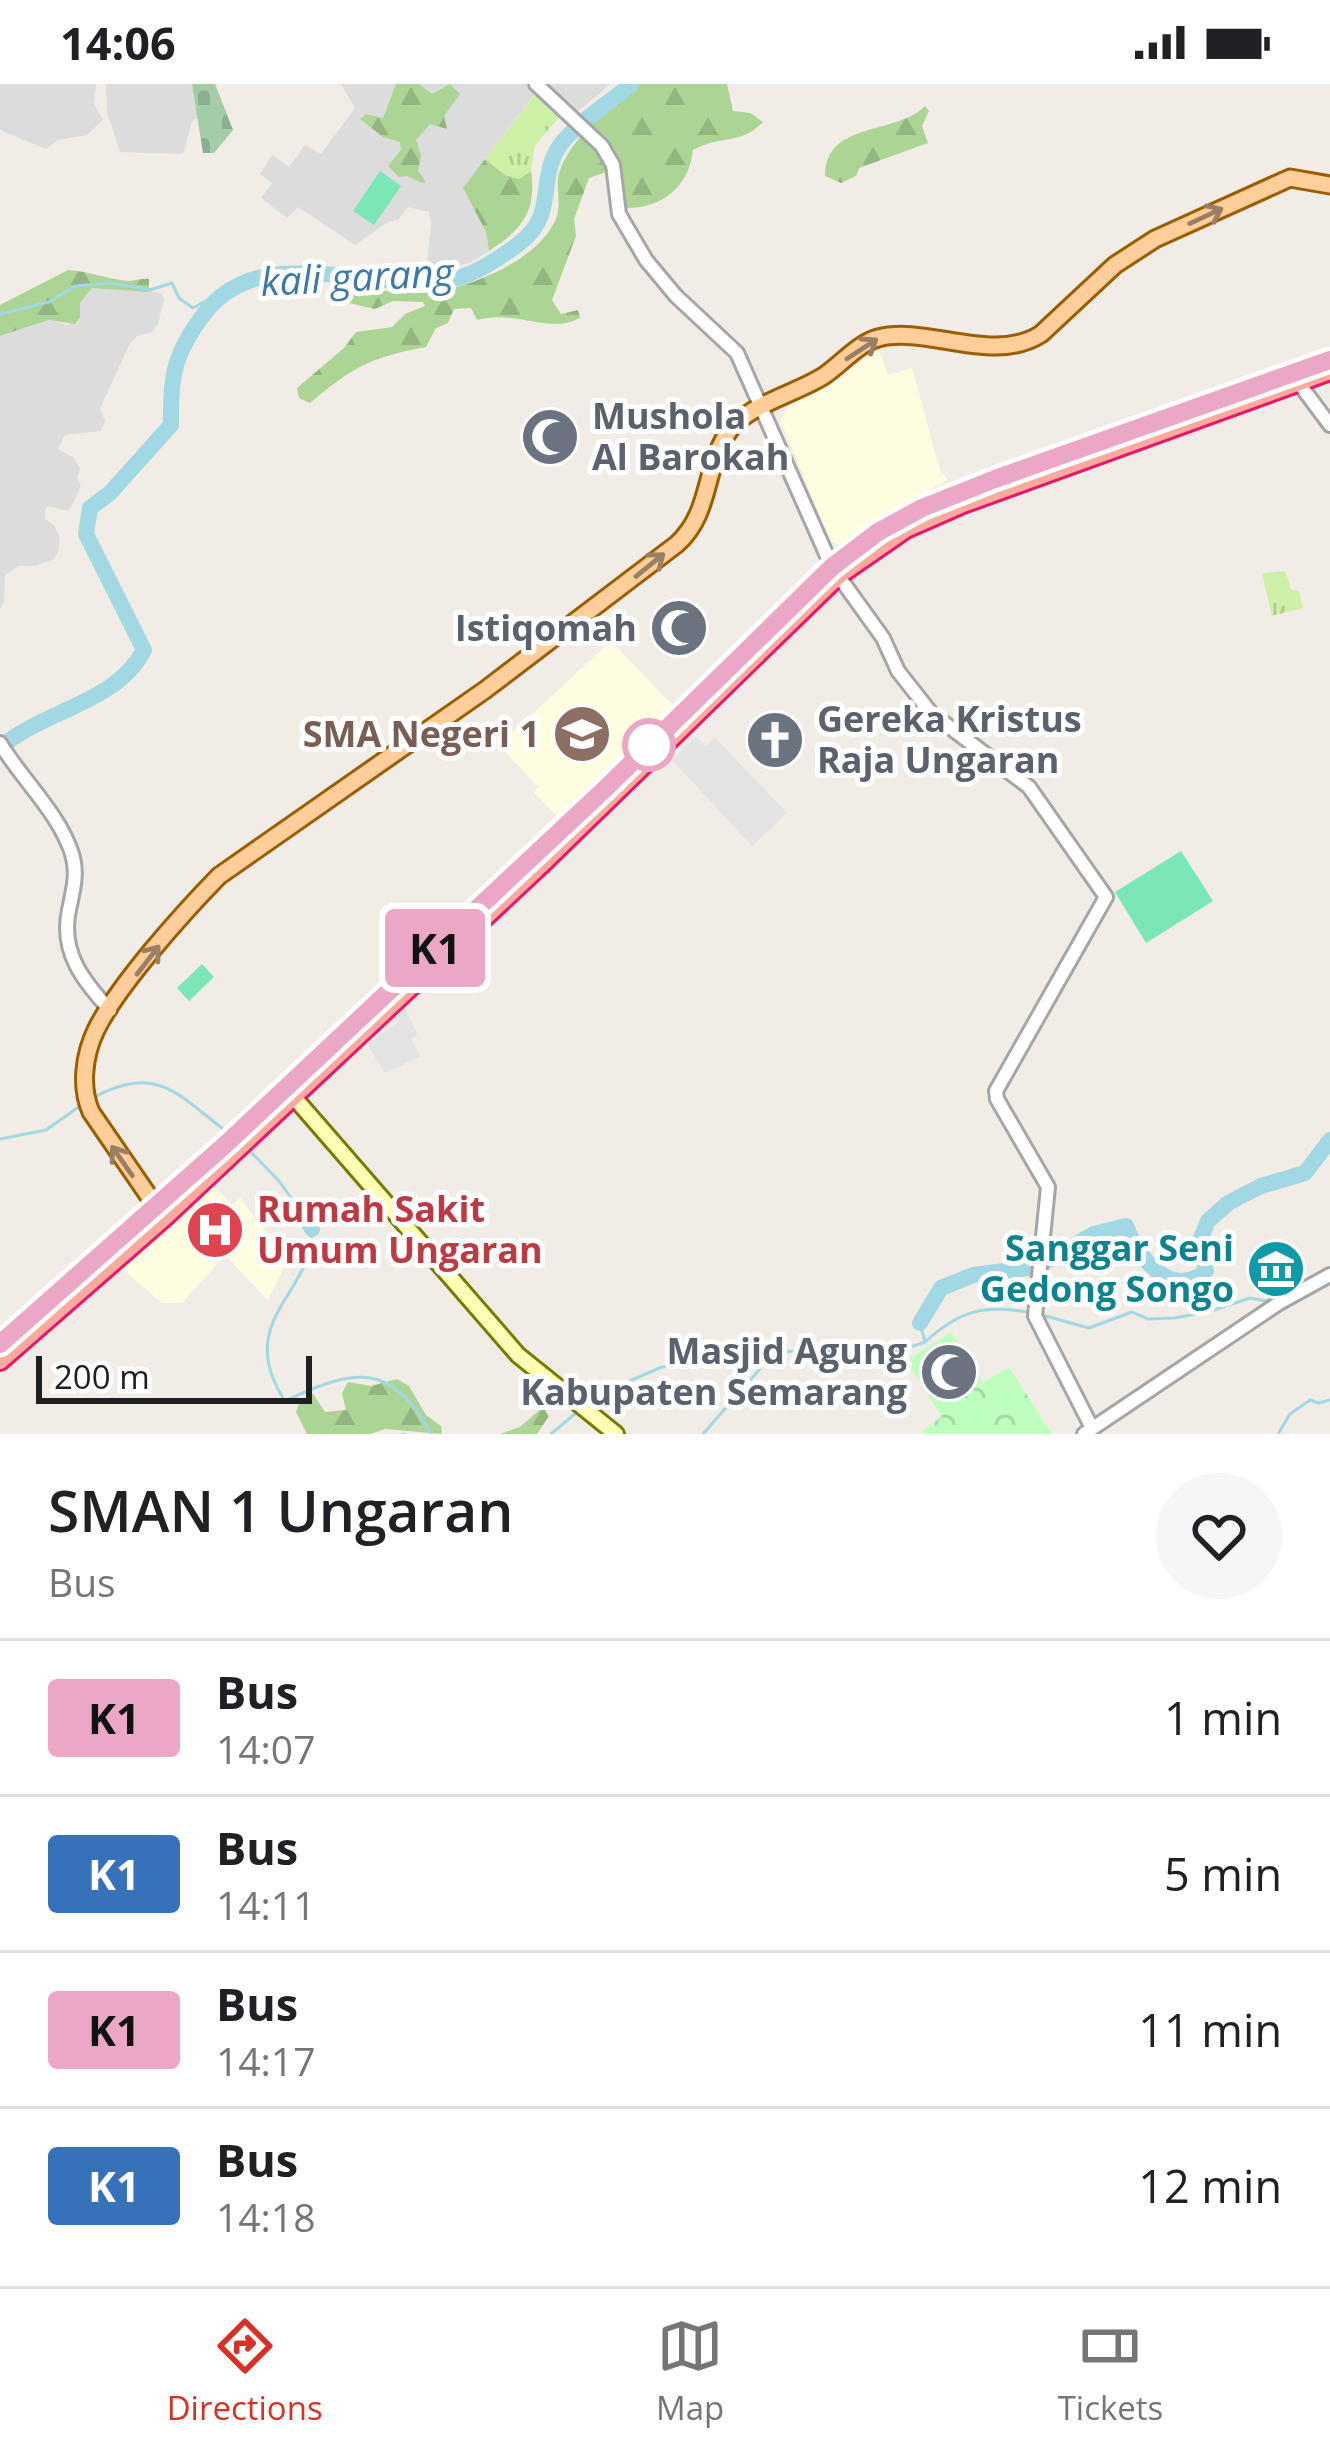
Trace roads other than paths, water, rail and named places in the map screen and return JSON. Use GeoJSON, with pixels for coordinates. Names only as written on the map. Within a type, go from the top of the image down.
{"type":"FeatureCollection","features":[{"type":"Feature","properties":{"kind":"highway"},"geometry":{"type":"LineString","coordinates":[[1295,378],[1330,360]]}},
{"type":"Feature","properties":{"kind":"highway"},"geometry":{"type":"LineString","coordinates":[[0,1361],[610,790],[878,532],[922,508],[1295,378],[1330,371]]}},
{"type":"Feature","properties":{"kind":"highway"},"geometry":{"type":"LineString","coordinates":[[0,1345],[160,1212]]}},
{"type":"Feature","properties":{"kind":"main road"},"geometry":{"type":"LineString","coordinates":[[160,1212],[88,1106],[86,1061],[97,1029],[110,1010],[219,876],[485,690],[690,531],[700,514],[722,442],[736,423],[820,379],[879,338],[1024,343],[1129,254],[1155,239],[1290,178],[1330,185]]}},
{"type":"Feature","properties":{"kind":"main road"},"geometry":{"type":"LineString","coordinates":[[290,1091],[496,1332],[616,1434]]}},
{"type":"Feature","properties":{"kind":"street"},"geometry":{"type":"LineString","coordinates":[[536,84],[576,118],[613,165],[616,203],[632,239],[676,296],[737,353],[835,571],[883,638],[898,671],[931,713],[1029,787],[1106,897],[996,1091],[1048,1187],[1035,1312],[1088,1430],[1279,1303],[1328,1276]]}},
{"type":"Feature","properties":{"kind":"street"},"geometry":{"type":"LineString","coordinates":[[1295,378],[1330,425]]}},
{"type":"Feature","properties":{"kind":"street"},"geometry":{"type":"LineString","coordinates":[[2,746],[68,844],[75,875],[68,922],[70,953],[83,980],[110,1010]]}},
{"type":"Feature","properties":{"kind":"waterway","name":"kali garang"},"geometry":{"type":"LineString","coordinates":[[0,748],[116,682],[144,650],[86,534],[90,508],[110,493],[171,425],[176,366],[204,314],[228,291],[256,278],[322,274],[425,282],[457,278],[482,268],[532,231],[561,144],[631,84]]}},
{"type":"Feature","properties":{"kind":"waterway"},"geometry":{"type":"LineString","coordinates":[[0,314],[49,302],[75,286],[111,283],[150,290],[172,283],[179,298],[193,308],[220,293]]}},
{"type":"Feature","properties":{"kind":"waterway"},"geometry":{"type":"LineString","coordinates":[[93,1098],[115,1088],[150,1083],[180,1095],[227,1132]]}},
{"type":"Feature","properties":{"kind":"waterway"},"geometry":{"type":"LineString","coordinates":[[0,1139],[46,1130],[80,1106]]}},
{"type":"Feature","properties":{"kind":"waterway"},"geometry":{"type":"LineString","coordinates":[[920,1323],[941,1288],[973,1275],[1036,1267],[1094,1234],[1126,1226],[1139,1251],[1158,1272],[1181,1281],[1193,1279],[1206,1271],[1200,1240],[1208,1221],[1228,1203],[1261,1186],[1305,1173],[1330,1140]]}},
{"type":"Feature","properties":{"kind":"waterway"},"geometry":{"type":"LineString","coordinates":[[248,1149],[306,1219]]}},
{"type":"Feature","properties":{"kind":"waterway"},"geometry":{"type":"LineString","coordinates":[[306,1219],[312,1229]]}},
{"type":"Feature","properties":{"kind":"waterway"},"geometry":{"type":"LineString","coordinates":[[312,1229],[310,1251],[271,1327],[267,1349],[271,1373],[285,1401],[331,1382],[368,1378],[401,1393],[431,1434]]}},
{"type":"Feature","properties":{"kind":"waterway"},"geometry":{"type":"LineString","coordinates":[[1042,1315],[1089,1328],[1132,1312],[1148,1319],[1174,1318],[1250,1298],[1266,1301],[1327,1270]]}},
{"type":"Feature","properties":{"kind":"waterway"},"geometry":{"type":"LineString","coordinates":[[925,1342],[974,1312],[1033,1313]]}},
{"type":"Feature","properties":{"kind":"waterway"},"geometry":{"type":"LineString","coordinates":[[590,1404],[662,1367],[810,1349],[902,1350],[925,1342],[920,1323]]}},
{"type":"Feature","properties":{"kind":"waterway"},"geometry":{"type":"LineString","coordinates":[[703,1434],[773,1354]]}},
{"type":"Feature","properties":{"kind":"waterway"},"geometry":{"type":"LineString","coordinates":[[1278,1434],[1290,1414],[1310,1400],[1330,1400]]}},
{"type":"Feature","properties":{"kind":"waterway"},"geometry":{"type":"LineString","coordinates":[[551,1434],[577,1412]]}},
{"type":"Feature","properties":{"kind":"place","name":"Mushola Al Barokah"},"geometry":{"type":"Point","coordinates":[550,437]}},
{"type":"Feature","properties":{"kind":"place","name":"Istiqomah"},"geometry":{"type":"Point","coordinates":[679,628]}},
{"type":"Feature","properties":{"kind":"place","name":"SMA Negeri 1"},"geometry":{"type":"Point","coordinates":[582,734]}},
{"type":"Feature","properties":{"kind":"place","name":"Gereka Kristus Raja Ungaran"},"geometry":{"type":"Point","coordinates":[775,740]}},
{"type":"Feature","properties":{"kind":"place","name":"Rumah Sakit Umum Ungaran"},"geometry":{"type":"Point","coordinates":[215,1230]}},
{"type":"Feature","properties":{"kind":"place","name":"Sanggar Seni Gedong Songo"},"geometry":{"type":"Point","coordinates":[1276,1269]}},
{"type":"Feature","properties":{"kind":"place","name":"Masjid Agung Kabupaten Semarang"},"geometry":{"type":"Point","coordinates":[949,1372]}}]}
